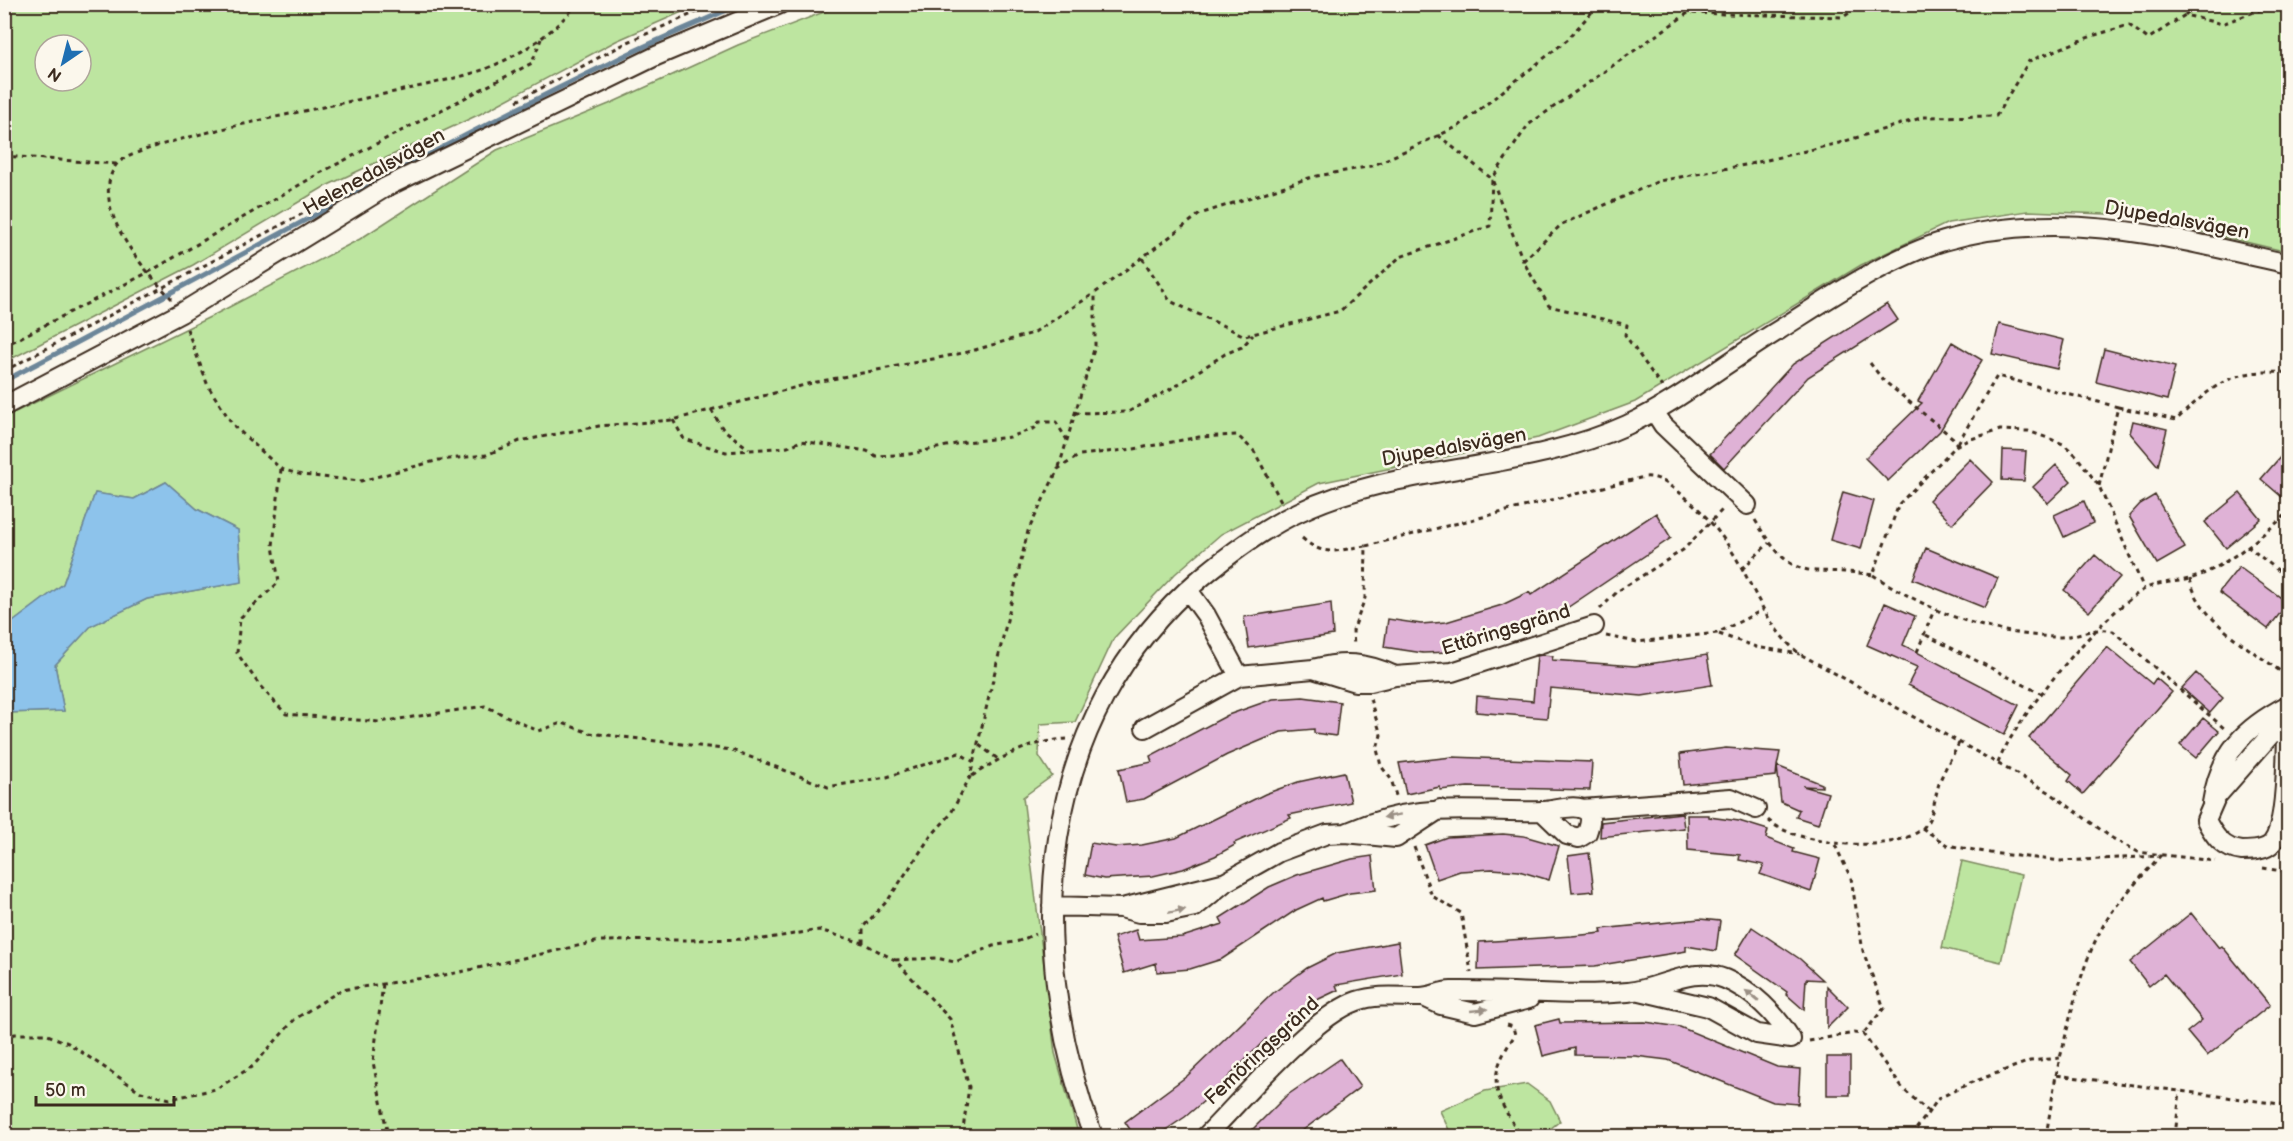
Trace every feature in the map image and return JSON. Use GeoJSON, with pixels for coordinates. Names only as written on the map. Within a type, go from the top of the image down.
{"type":"FeatureCollection","features":[{"type":"Feature","properties":{"kind":"street","name":"Helenedalsvägen"},"geometry":{"type":"LineString","coordinates":[[4,406],[386,187],[646,61],[780,4]]}},
{"type":"Feature","properties":{"kind":"street","name":"Djupedalsvägen"},"geometry":{"type":"LineString","coordinates":[[1093,1137],[1069,1054],[1060,1007],[1052,932],[1055,851],[1062,806],[1082,742],[1107,690],[1124,662],[1167,608],[1264,531],[1301,510],[1380,483],[1531,458],[1625,426],[1672,400],[1865,277],[1941,242],[1985,232],[2036,225],[2116,228],[2289,264]]}},
{"type":"Feature","properties":{"kind":"street"},"geometry":{"type":"LineString","coordinates":[[1654,411],[1663,424],[1747,505]]}},
{"type":"Feature","properties":{"kind":"street"},"geometry":{"type":"LineString","coordinates":[[1145,728],[1239,676],[1206,615],[1188,590]]}},
{"type":"Feature","properties":{"kind":"street","name":"Ettöringsgränd"},"geometry":{"type":"LineString","coordinates":[[1239,676],[1313,669],[1351,662],[1380,669],[1395,676],[1452,672],[1594,627]]}},
{"type":"Feature","properties":{"kind":"street"},"geometry":{"type":"LineString","coordinates":[[2212,807],[2216,775],[2239,741],[2268,716],[2288,712]]}},
{"type":"Feature","properties":{"kind":"street"},"geometry":{"type":"LineString","coordinates":[[2288,712],[2287,750],[2279,832],[2270,845],[2253,851],[2233,850],[2216,838],[2206,820],[2216,797],[2288,712]]}},
{"type":"Feature","properties":{"kind":"street"},"geometry":{"type":"LineString","coordinates":[[1052,906],[1121,908],[1224,883],[1279,852],[1327,834],[1346,832],[1379,818],[1440,809],[1542,811],[1731,798],[1756,809]]}},
{"type":"Feature","properties":{"kind":"street"},"geometry":{"type":"LineString","coordinates":[[1542,811],[1567,836],[1579,838],[1587,833],[1591,821],[1588,813],[1582,809]]}},
{"type":"Feature","properties":{"kind":"street","name":"Femöringsgränd"},"geometry":{"type":"LineString","coordinates":[[1206,1137],[1306,1035],[1339,1010],[1358,1001],[1387,996],[1424,997],[1447,991],[1588,996],[1639,991],[1681,977],[1704,974],[1724,978],[1747,991],[1779,1020],[1791,1039]]}},
{"type":"Feature","properties":{"kind":"street"},"geometry":{"type":"LineString","coordinates":[[1708,1007],[1716,996],[1715,976]]}},
{"type":"Feature","properties":{"kind":"street","name":"Femöringsgränd"},"geometry":{"type":"LineString","coordinates":[[1639,991],[1708,1007],[1757,1034],[1791,1039]]}},
{"type":"Feature","properties":{"kind":"path"},"geometry":{"type":"LineString","coordinates":[[577,4],[560,24],[525,50],[484,69],[412,89],[185,137],[133,152],[116,164],[109,185],[111,208],[117,226],[176,306],[208,386],[233,426],[281,469],[302,475],[362,481],[439,460],[486,455],[520,441],[599,426],[673,420],[812,383],[968,352],[1033,333],[1095,293],[1200,214],[1312,177],[1372,166],[1459,126],[1567,40],[1599,4]]}},
{"type":"Feature","properties":{"kind":"path"},"geometry":{"type":"LineString","coordinates":[[688,4],[694,13]]}},
{"type":"Feature","properties":{"kind":"path"},"geometry":{"type":"LineString","coordinates":[[1142,258],[1170,300],[1245,336],[1340,310],[1400,258],[1490,226],[1492,179],[1528,125],[1688,13],[1843,17],[1863,4]]}},
{"type":"Feature","properties":{"kind":"path"},"geometry":{"type":"LineString","coordinates":[[1523,261],[1562,224],[1659,181],[1750,164],[1839,143],[1924,117],[1996,116],[2029,61],[2092,36],[2129,25],[2148,39],[2185,15],[2196,4]]}},
{"type":"Feature","properties":{"kind":"path"},"geometry":{"type":"LineString","coordinates":[[2185,15],[2222,24],[2277,4]]}},
{"type":"Feature","properties":{"kind":"path"},"geometry":{"type":"LineString","coordinates":[[4,346],[149,272],[320,173],[532,63],[541,38]]}},
{"type":"Feature","properties":{"kind":"path"},"geometry":{"type":"LineString","coordinates":[[1438,135],[1492,179],[1523,261],[1549,306],[1627,325],[1625,335],[1672,400]]}},
{"type":"Feature","properties":{"kind":"path"},"geometry":{"type":"LineString","coordinates":[[4,156],[116,164]]}},
{"type":"Feature","properties":{"kind":"path"},"geometry":{"type":"LineString","coordinates":[[4,370],[162,289]]}},
{"type":"Feature","properties":{"kind":"path"},"geometry":{"type":"LineString","coordinates":[[863,943],[863,927],[888,900],[930,837],[950,815],[970,777],[1028,531],[1058,469],[1095,346],[1095,293]]}},
{"type":"Feature","properties":{"kind":"path"},"geometry":{"type":"LineString","coordinates":[[1075,413],[1128,412],[1169,390],[1225,354],[1242,347],[1254,334]]}},
{"type":"Feature","properties":{"kind":"path"},"geometry":{"type":"LineString","coordinates":[[1870,363],[1883,380],[1953,438],[1957,445]]}},
{"type":"Feature","properties":{"kind":"path"},"geometry":{"type":"LineString","coordinates":[[1873,575],[1899,504],[1957,445],[1997,376],[2176,420],[2203,394],[2228,380],[2253,372],[2289,372]]}},
{"type":"Feature","properties":{"kind":"path"},"geometry":{"type":"LineString","coordinates":[[2099,486],[2118,407]]}},
{"type":"Feature","properties":{"kind":"path"},"geometry":{"type":"LineString","coordinates":[[711,410],[723,429],[750,450]]}},
{"type":"Feature","properties":{"kind":"path"},"geometry":{"type":"LineString","coordinates":[[673,420],[684,439],[726,452],[788,447],[801,441],[867,451],[876,456],[910,454],[965,442],[1010,437],[1035,428],[1039,422],[1056,422],[1067,440]]}},
{"type":"Feature","properties":{"kind":"path"},"geometry":{"type":"LineString","coordinates":[[1957,445],[2001,430],[2028,431],[2063,444],[2075,454],[2099,486],[2144,589]]}},
{"type":"Feature","properties":{"kind":"path"},"geometry":{"type":"LineString","coordinates":[[1058,469],[1080,455],[1134,449],[1198,437],[1237,435],[1254,451],[1284,504]]}},
{"type":"Feature","properties":{"kind":"path"},"geometry":{"type":"LineString","coordinates":[[281,469],[273,546],[279,582],[240,618],[237,653],[260,686],[286,714],[380,722],[485,706],[538,731],[562,723],[590,733],[732,750],[828,787],[887,777],[959,753],[974,762]]}},
{"type":"Feature","properties":{"kind":"path"},"geometry":{"type":"LineString","coordinates":[[1366,546],[1644,477],[1659,478],[1686,496],[1711,523],[1742,569],[1762,610],[1790,646],[1800,654],[2049,792],[2112,838],[2138,852],[2218,862]]}},
{"type":"Feature","properties":{"kind":"path"},"geometry":{"type":"LineString","coordinates":[[1747,505],[1769,543],[1789,564],[1806,572],[1873,575],[1934,610],[1996,631],[2058,637],[2099,628],[2113,631],[2239,741]]}},
{"type":"Feature","properties":{"kind":"path"},"geometry":{"type":"LineString","coordinates":[[1998,763],[2005,746],[2042,694],[2099,628],[2127,601],[2144,589],[2159,583],[2190,579],[2247,546],[2289,513]]}},
{"type":"Feature","properties":{"kind":"path"},"geometry":{"type":"LineString","coordinates":[[1711,523],[1683,550],[1643,573],[1609,599],[1601,607],[1594,627],[1609,639],[1637,642],[1718,633],[1762,610]]}},
{"type":"Feature","properties":{"kind":"path"},"geometry":{"type":"LineString","coordinates":[[1742,569],[1769,543]]}},
{"type":"Feature","properties":{"kind":"path"},"geometry":{"type":"LineString","coordinates":[[2247,546],[2289,578]]}},
{"type":"Feature","properties":{"kind":"path"},"geometry":{"type":"LineString","coordinates":[[2190,579],[2193,594],[2206,612],[2289,677]]}},
{"type":"Feature","properties":{"kind":"path"},"geometry":{"type":"LineString","coordinates":[[1917,652],[1926,635],[1934,610]]}},
{"type":"Feature","properties":{"kind":"path"},"geometry":{"type":"LineString","coordinates":[[1718,633],[1756,647],[1800,654]]}},
{"type":"Feature","properties":{"kind":"path"},"geometry":{"type":"LineString","coordinates":[[1926,635],[2042,694]]}},
{"type":"Feature","properties":{"kind":"path"},"geometry":{"type":"LineString","coordinates":[[970,777],[998,759],[1025,746],[1066,738],[1082,742]]}},
{"type":"Feature","properties":{"kind":"path"},"geometry":{"type":"LineString","coordinates":[[1756,809],[1784,831],[1835,845],[1876,844],[1910,835],[1922,828],[1931,815],[1941,777],[1959,743]]}},
{"type":"Feature","properties":{"kind":"path"},"geometry":{"type":"LineString","coordinates":[[979,745],[998,759]]}},
{"type":"Feature","properties":{"kind":"path"},"geometry":{"type":"LineString","coordinates":[[1922,828],[1947,845],[1990,853],[2061,861],[2160,856]]}},
{"type":"Feature","properties":{"kind":"path"},"geometry":{"type":"LineString","coordinates":[[1835,845],[1851,878],[1863,951],[1884,1008],[1863,1034]]}},
{"type":"Feature","properties":{"kind":"path"},"geometry":{"type":"LineString","coordinates":[[2046,1137],[2056,1076],[2080,982],[2096,939],[2117,906],[2160,856]]}},
{"type":"Feature","properties":{"kind":"path"},"geometry":{"type":"LineString","coordinates":[[2262,868],[2289,872]]}},
{"type":"Feature","properties":{"kind":"path"},"geometry":{"type":"LineString","coordinates":[[4,1038],[15,1034],[45,1034],[68,1044],[141,1092],[170,1099],[216,1089],[254,1066],[295,1019],[341,990],[451,974],[600,941],[763,939],[819,930],[863,943],[895,960],[950,1019],[969,1087],[962,1137]]}},
{"type":"Feature","properties":{"kind":"path"},"geometry":{"type":"LineString","coordinates":[[895,960],[936,958],[955,962],[1006,942],[1052,932]]}},
{"type":"Feature","properties":{"kind":"path"},"geometry":{"type":"LineString","coordinates":[[383,984],[373,1062],[388,1137]]}},
{"type":"Feature","properties":{"kind":"path"},"geometry":{"type":"LineString","coordinates":[[1791,1039],[1813,1042],[1854,1033],[1863,1034],[1904,1089],[1929,1112]]}},
{"type":"Feature","properties":{"kind":"path"},"geometry":{"type":"LineString","coordinates":[[1911,1137],[1939,1098],[1970,1083],[2030,1061],[2061,1058]]}},
{"type":"Feature","properties":{"kind":"path"},"geometry":{"type":"LineString","coordinates":[[2056,1076],[2289,1104]]}},
{"type":"Feature","properties":{"kind":"path"},"geometry":{"type":"LineString","coordinates":[[2175,1137],[2180,1091]]}},
{"type":"Feature","properties":{"kind":"green space"},"geometry":{"type":"Polygon","coordinates":[[[5,4],[698,4],[616,41],[480,114],[324,187],[193,265],[5,362],[5,4]]]}},
{"type":"Feature","properties":{"kind":"green space"},"geometry":{"type":"Polygon","coordinates":[[[842,5],[2288,5],[2288,252],[2131,215],[2028,211],[1948,223],[1861,265],[1635,402],[1538,438],[1319,483],[1221,534],[1175,574],[1114,638],[1075,722],[1040,724],[1039,756],[1052,776],[1023,797],[1055,1053],[1079,1136],[5,1136],[5,713],[64,711],[55,665],[91,626],[147,599],[242,582],[238,530],[197,509],[166,482],[134,499],[95,493],[63,584],[5,628],[5,417],[212,316],[360,239],[497,150],[609,104],[738,45],[842,5]]]}},
{"type":"Feature","properties":{"kind":"green space"},"geometry":{"type":"Polygon","coordinates":[[[1962,861],[2021,875],[2001,962],[1942,948],[1962,861]]]}},
{"type":"Feature","properties":{"kind":"green space"},"geometry":{"type":"Polygon","coordinates":[[[1527,1084],[1550,1101],[1560,1121],[1541,1136],[1452,1136],[1440,1111],[1485,1091],[1527,1084]]]}},
{"type":"Feature","properties":{"kind":"water"},"geometry":{"type":"Polygon","coordinates":[[[166,482],[197,509],[238,530],[242,582],[147,599],[91,626],[55,665],[64,711],[5,713],[5,628],[63,584],[95,493],[134,499],[166,482]]]}},
{"type":"Feature","properties":{"kind":"building"},"geometry":{"type":"Polygon","coordinates":[[[1887,304],[1898,320],[1808,377],[1724,468],[1710,454],[1793,364],[1887,304]]]}},
{"type":"Feature","properties":{"kind":"building"},"geometry":{"type":"Polygon","coordinates":[[[1999,324],[2064,340],[2057,369],[1992,354],[1999,324]]]}},
{"type":"Feature","properties":{"kind":"building"},"geometry":{"type":"Polygon","coordinates":[[[1952,342],[1982,360],[1940,431],[1888,481],[1865,458],[1922,403],[1918,401],[1952,342]]]}},
{"type":"Feature","properties":{"kind":"building"},"geometry":{"type":"Polygon","coordinates":[[[2104,349],[2175,367],[2167,400],[2096,382],[2104,349]]]}},
{"type":"Feature","properties":{"kind":"building"},"geometry":{"type":"Polygon","coordinates":[[[2133,421],[2167,429],[2158,466],[2130,433],[2133,421]]]}},
{"type":"Feature","properties":{"kind":"building"},"geometry":{"type":"Polygon","coordinates":[[[2289,447],[2289,503],[2261,479],[2289,447]]]}},
{"type":"Feature","properties":{"kind":"building"},"geometry":{"type":"Polygon","coordinates":[[[2003,450],[2026,451],[2024,481],[2002,480],[2003,450]]]}},
{"type":"Feature","properties":{"kind":"building"},"geometry":{"type":"Polygon","coordinates":[[[1970,459],[1993,482],[1952,524],[1929,500],[1970,459]]]}},
{"type":"Feature","properties":{"kind":"building"},"geometry":{"type":"Polygon","coordinates":[[[2056,465],[2071,481],[2048,503],[2033,487],[2056,465]]]}},
{"type":"Feature","properties":{"kind":"building"},"geometry":{"type":"Polygon","coordinates":[[[1843,492],[1874,501],[1861,549],[1830,540],[1843,492]]]}},
{"type":"Feature","properties":{"kind":"building"},"geometry":{"type":"Polygon","coordinates":[[[2240,493],[2261,519],[2226,548],[2205,522],[2240,493]]]}},
{"type":"Feature","properties":{"kind":"building"},"geometry":{"type":"Polygon","coordinates":[[[2155,495],[2185,548],[2157,564],[2129,516],[2140,504],[2155,495]]]}},
{"type":"Feature","properties":{"kind":"building"},"geometry":{"type":"Polygon","coordinates":[[[2084,501],[2093,523],[2064,537],[2054,515],[2084,501]]]}},
{"type":"Feature","properties":{"kind":"building"},"geometry":{"type":"Polygon","coordinates":[[[1656,513],[1671,538],[1552,618],[1551,616],[1524,629],[1449,652],[1423,653],[1384,647],[1388,619],[1421,624],[1446,622],[1502,605],[1529,592],[1531,595],[1656,513]]]}},
{"type":"Feature","properties":{"kind":"building"},"geometry":{"type":"Polygon","coordinates":[[[1926,548],[1998,578],[1985,608],[1913,579],[1926,548]]]}},
{"type":"Feature","properties":{"kind":"building"},"geometry":{"type":"Polygon","coordinates":[[[2095,555],[2120,577],[2089,612],[2064,590],[2095,555]]]}},
{"type":"Feature","properties":{"kind":"building"},"geometry":{"type":"Polygon","coordinates":[[[2239,567],[2288,603],[2268,629],[2219,592],[2239,567]]]}},
{"type":"Feature","properties":{"kind":"building"},"geometry":{"type":"Polygon","coordinates":[[[1331,603],[1333,635],[1249,648],[1244,617],[1331,603]]]}},
{"type":"Feature","properties":{"kind":"building"},"geometry":{"type":"Polygon","coordinates":[[[1885,603],[1915,616],[1903,645],[2019,705],[2004,735],[1908,685],[1917,667],[1867,645],[1885,603]]]}},
{"type":"Feature","properties":{"kind":"building"},"geometry":{"type":"Polygon","coordinates":[[[2107,647],[2152,684],[2156,678],[2172,692],[2083,794],[2068,781],[2072,775],[2029,738],[2107,647]]]}},
{"type":"Feature","properties":{"kind":"building"},"geometry":{"type":"Polygon","coordinates":[[[1707,655],[1712,685],[1642,696],[1550,688],[1547,718],[1476,712],[1477,696],[1533,701],[1537,656],[1553,656],[1552,660],[1635,666],[1707,655]]]}},
{"type":"Feature","properties":{"kind":"building"},"geometry":{"type":"Polygon","coordinates":[[[2196,673],[2223,698],[2210,713],[2182,688],[2196,673]]]}},
{"type":"Feature","properties":{"kind":"building"},"geometry":{"type":"Polygon","coordinates":[[[1303,697],[1340,702],[1336,736],[1314,733],[1314,729],[1281,732],[1227,755],[1144,799],[1126,802],[1119,769],[1152,762],[1150,756],[1228,715],[1273,699],[1303,697]]]}},
{"type":"Feature","properties":{"kind":"building"},"geometry":{"type":"Polygon","coordinates":[[[2203,718],[2219,731],[2196,758],[2180,745],[2203,718]]]}},
{"type":"Feature","properties":{"kind":"building"},"geometry":{"type":"Polygon","coordinates":[[[1726,748],[1780,752],[1776,776],[1683,785],[1680,754],[1726,748]]]}},
{"type":"Feature","properties":{"kind":"building"},"geometry":{"type":"Polygon","coordinates":[[[1452,757],[1592,762],[1590,790],[1468,787],[1440,790],[1440,787],[1406,794],[1399,763],[1452,757]]]}},
{"type":"Feature","properties":{"kind":"building"},"geometry":{"type":"Polygon","coordinates":[[[1777,766],[1822,784],[1822,787],[1803,786],[1828,793],[1818,824],[1796,817],[1799,810],[1781,802],[1777,766]]]}},
{"type":"Feature","properties":{"kind":"building"},"geometry":{"type":"Polygon","coordinates":[[[1344,772],[1351,802],[1289,815],[1291,818],[1234,843],[1235,845],[1215,856],[1183,869],[1153,876],[1104,879],[1085,875],[1091,843],[1116,847],[1142,845],[1176,838],[1265,794],[1298,782],[1344,772]]]}},
{"type":"Feature","properties":{"kind":"building"},"geometry":{"type":"Polygon","coordinates":[[[1682,813],[1684,828],[1600,837],[1601,822],[1682,813]]]}},
{"type":"Feature","properties":{"kind":"building"},"geometry":{"type":"Polygon","coordinates":[[[1687,815],[1709,815],[1709,817],[1739,821],[1768,830],[1766,838],[1794,849],[1793,852],[1820,859],[1811,892],[1760,874],[1764,865],[1739,860],[1740,855],[1688,850],[1687,815]]]}},
{"type":"Feature","properties":{"kind":"building"},"geometry":{"type":"Polygon","coordinates":[[[1503,834],[1524,836],[1559,846],[1549,880],[1519,871],[1492,869],[1460,871],[1437,879],[1425,845],[1447,837],[1503,834]]]}},
{"type":"Feature","properties":{"kind":"building"},"geometry":{"type":"Polygon","coordinates":[[[1589,853],[1594,891],[1572,893],[1568,856],[1589,853]]]}},
{"type":"Feature","properties":{"kind":"building"},"geometry":{"type":"Polygon","coordinates":[[[1372,856],[1376,890],[1350,893],[1323,901],[1322,898],[1296,910],[1222,959],[1190,969],[1157,972],[1156,963],[1124,973],[1114,937],[1136,930],[1139,940],[1182,937],[1223,924],[1220,918],[1269,887],[1297,875],[1352,859],[1372,856]]]}},
{"type":"Feature","properties":{"kind":"building"},"geometry":{"type":"Polygon","coordinates":[[[2191,913],[2219,948],[2222,946],[2270,1005],[2207,1056],[2187,1032],[2202,1020],[2164,974],[2149,986],[2130,962],[2191,913]]]}},
{"type":"Feature","properties":{"kind":"building"},"geometry":{"type":"Polygon","coordinates":[[[1700,919],[1720,921],[1716,951],[1686,946],[1686,951],[1595,966],[1478,970],[1479,942],[1602,933],[1601,929],[1700,919]]]}},
{"type":"Feature","properties":{"kind":"building"},"geometry":{"type":"Polygon","coordinates":[[[1752,927],[1800,959],[1823,980],[1806,979],[1804,1010],[1786,994],[1787,992],[1735,955],[1752,927]]]}},
{"type":"Feature","properties":{"kind":"building"},"geometry":{"type":"Polygon","coordinates":[[[1398,942],[1402,974],[1336,985],[1338,990],[1319,999],[1283,1026],[1285,1027],[1269,1043],[1266,1039],[1211,1095],[1185,1117],[1155,1137],[1135,1137],[1125,1122],[1187,1076],[1273,993],[1307,968],[1337,953],[1398,942]]]}},
{"type":"Feature","properties":{"kind":"building"},"geometry":{"type":"Polygon","coordinates":[[[1827,986],[1848,1007],[1827,1028],[1827,986]]]}},
{"type":"Feature","properties":{"kind":"building"},"geometry":{"type":"Polygon","coordinates":[[[1559,1019],[1560,1023],[1645,1022],[1680,1027],[1777,1067],[1800,1069],[1798,1104],[1773,1102],[1668,1060],[1635,1056],[1575,1055],[1575,1048],[1543,1056],[1535,1025],[1559,1019]]]}},
{"type":"Feature","properties":{"kind":"building"},"geometry":{"type":"Polygon","coordinates":[[[1827,1057],[1850,1057],[1850,1095],[1827,1095],[1827,1057]]]}},
{"type":"Feature","properties":{"kind":"building"},"geometry":{"type":"Polygon","coordinates":[[[1340,1059],[1360,1087],[1294,1137],[1245,1137],[1286,1096],[1340,1059]]]}},
{"type":"Feature","properties":{"kind":"waterway"},"geometry":{"type":"LineString","coordinates":[[4,381],[461,137],[631,53],[740,4]]}}]}
